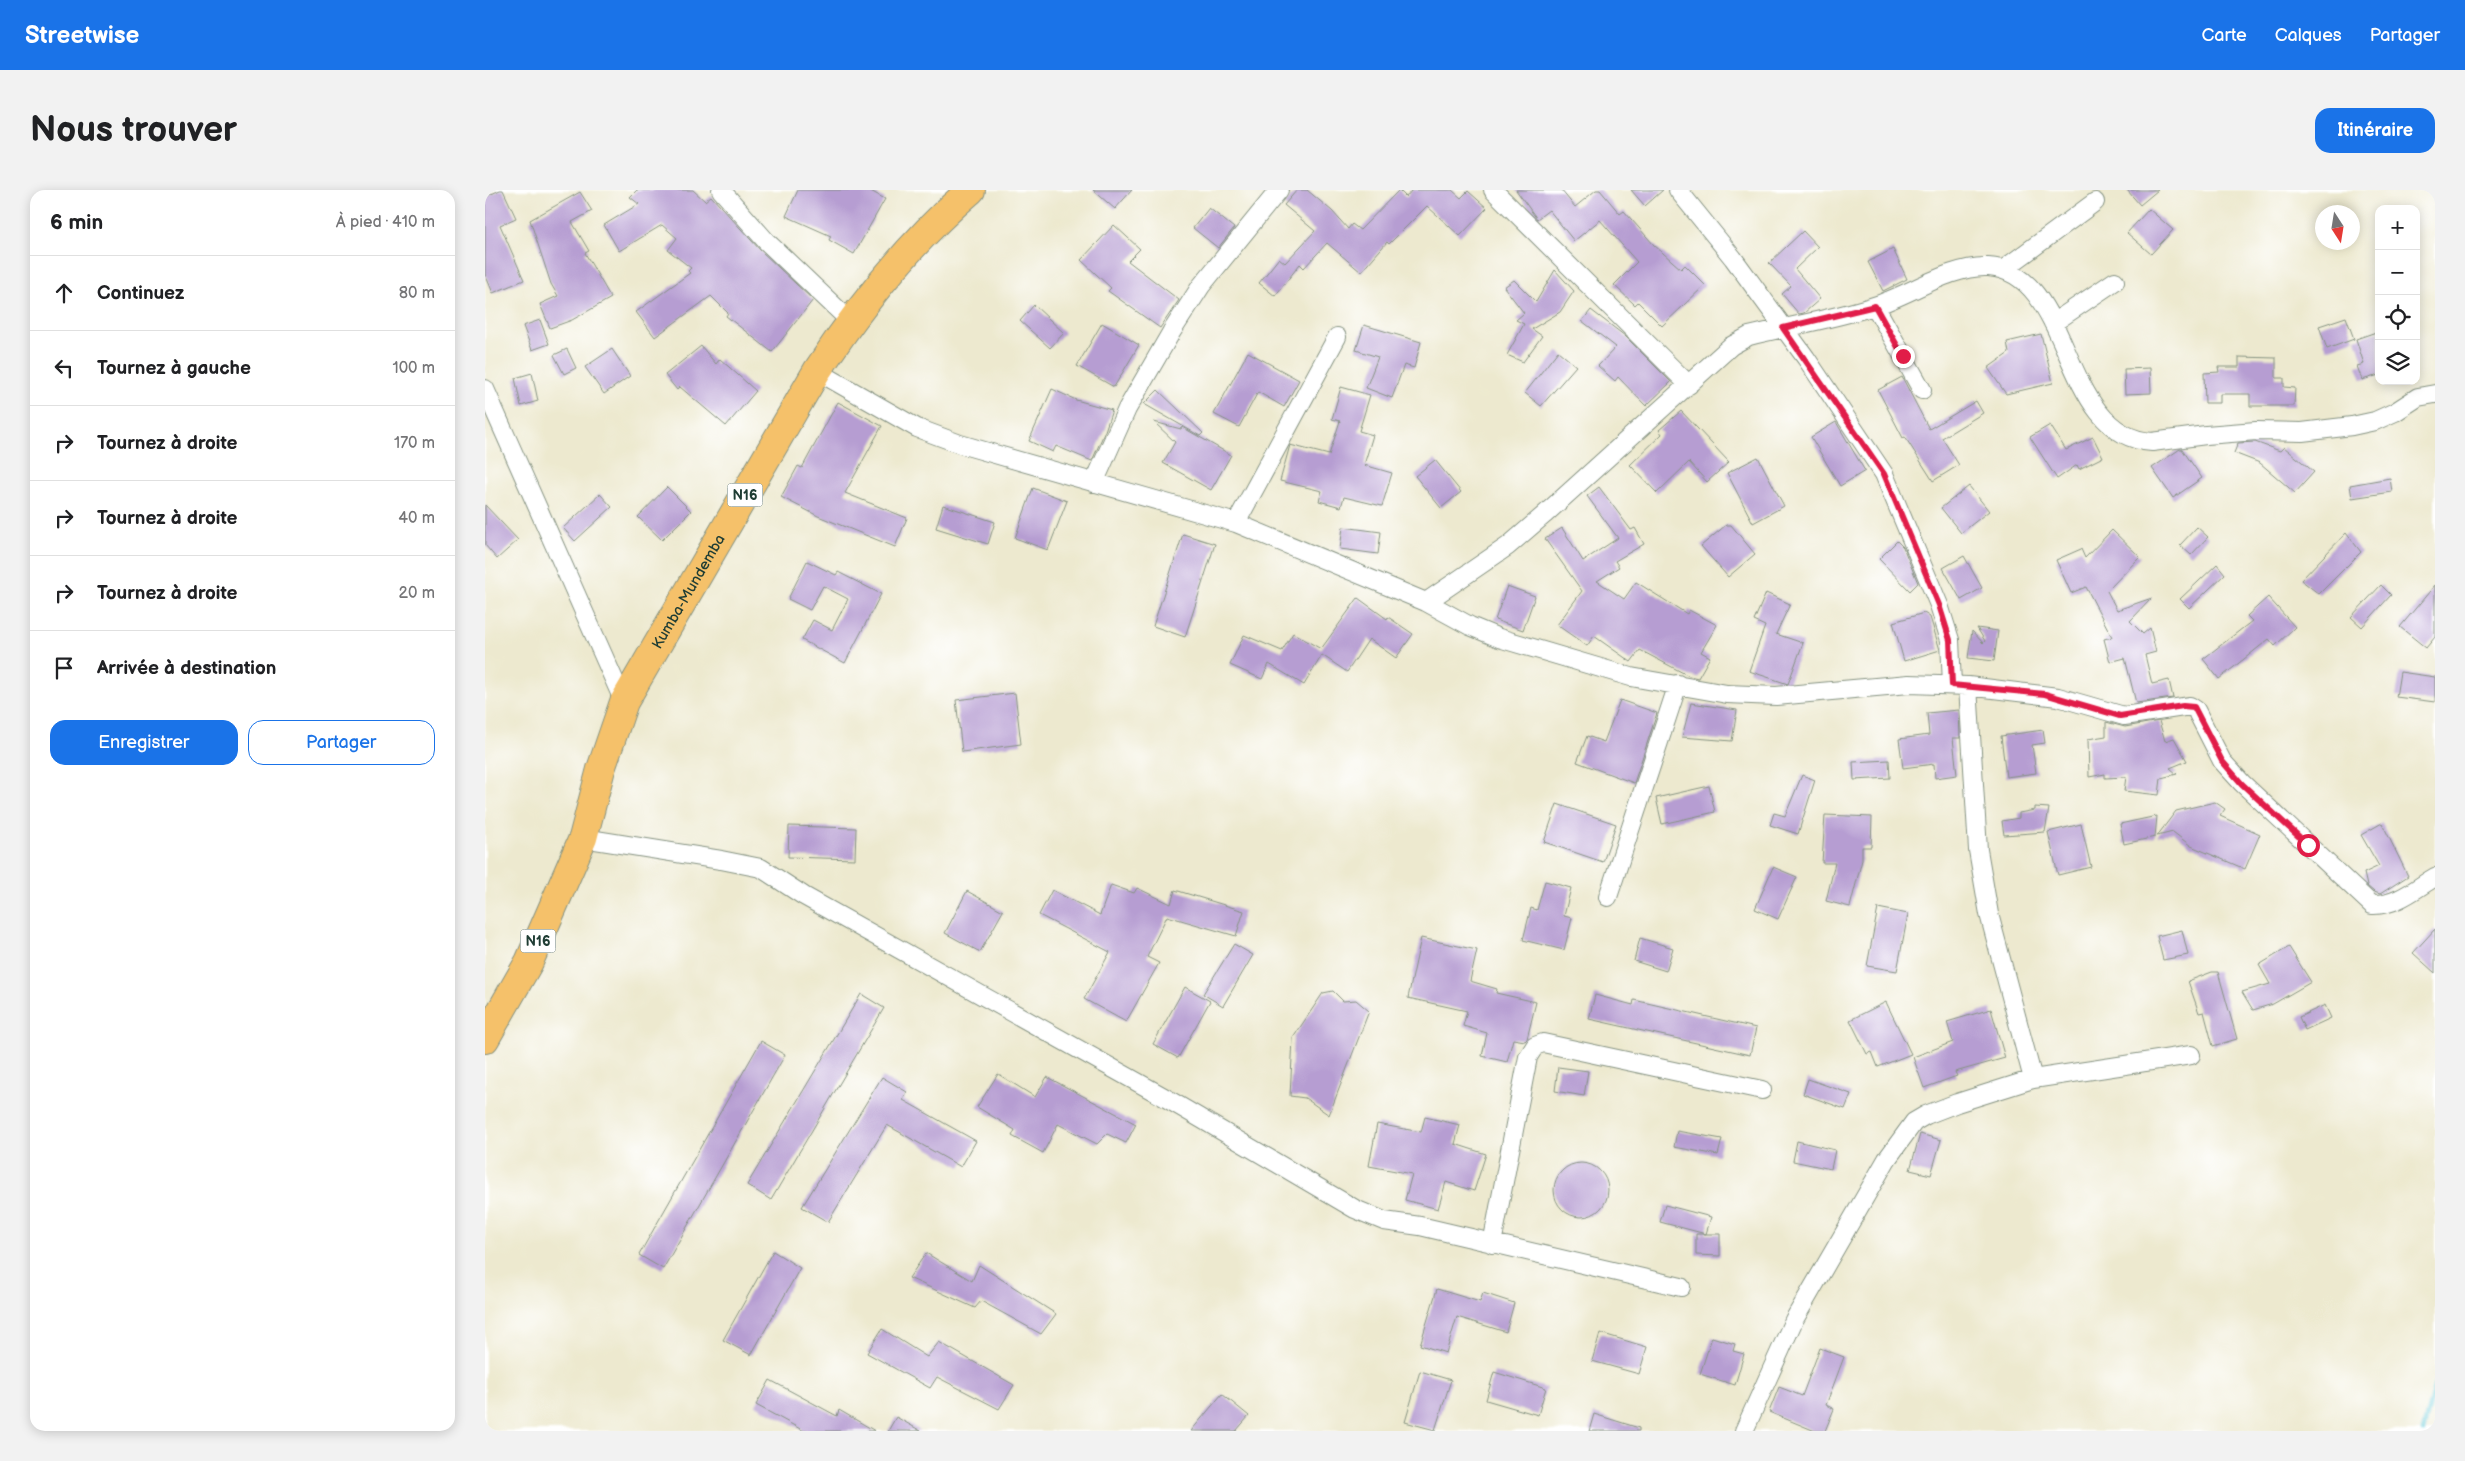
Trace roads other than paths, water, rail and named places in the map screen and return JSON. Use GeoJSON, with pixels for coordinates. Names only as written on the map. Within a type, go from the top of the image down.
{"type":"FeatureCollection","features":[{"type":"Feature","properties":{"kind":"highway","name":"Kumba-Mundemba"},"geometry":{"type":"LineString","coordinates":[[485,1040],[529,962],[583,838],[601,769],[624,702],[817,371],[850,321],[901,257],[944,213],[971,190]]}},
{"type":"Feature","properties":{"kind":"street"},"geometry":{"type":"LineString","coordinates":[[721,190],[765,240],[850,321]]}},
{"type":"Feature","properties":{"kind":"street"},"geometry":{"type":"LineString","coordinates":[[1094,483],[1127,409],[1172,331],[1201,286],[1279,190]]}},
{"type":"Feature","properties":{"kind":"street"},"geometry":{"type":"LineString","coordinates":[[1493,190],[1689,385]]}},
{"type":"Feature","properties":{"kind":"street"},"geometry":{"type":"LineString","coordinates":[[1677,190],[1733,258],[1884,474],[1939,605],[1950,640],[1960,686],[1978,850],[1989,914],[2033,1079]]}},
{"type":"Feature","properties":{"kind":"street"},"geometry":{"type":"LineString","coordinates":[[2004,269],[2095,202]]}},
{"type":"Feature","properties":{"kind":"street"},"geometry":{"type":"LineString","coordinates":[[1426,602],[1508,546],[1731,346],[1749,336],[1875,306],[1951,274],[1969,269],[1987,266],[2004,269],[2031,290],[2042,302],[2089,400],[2103,418],[2136,441],[2152,442],[2256,431],[2302,432],[2352,426],[2395,412],[2418,397],[2435,394]]}},
{"type":"Feature","properties":{"kind":"street"},"geometry":{"type":"LineString","coordinates":[[2053,323],[2115,282]]}},
{"type":"Feature","properties":{"kind":"street"},"geometry":{"type":"LineString","coordinates":[[1875,306],[1922,390]]}},
{"type":"Feature","properties":{"kind":"street"},"geometry":{"type":"LineString","coordinates":[[1236,523],[1337,338]]}},
{"type":"Feature","properties":{"kind":"street"},"geometry":{"type":"LineString","coordinates":[[817,371],[917,428],[960,444],[1236,523],[1426,602],[1470,626],[1499,638],[1631,676],[1727,694],[1776,696],[1909,684],[1960,686],[2058,697],[2120,716],[2183,706],[2194,707],[2222,761],[2242,784],[2373,905],[2384,906],[2395,902],[2435,877]]}},
{"type":"Feature","properties":{"kind":"street"},"geometry":{"type":"LineString","coordinates":[[485,390],[624,702]]}},
{"type":"Feature","properties":{"kind":"street"},"geometry":{"type":"LineString","coordinates":[[1608,897],[1678,684]]}},
{"type":"Feature","properties":{"kind":"street"},"geometry":{"type":"LineString","coordinates":[[583,838],[761,868],[804,896],[1155,1092],[1355,1209],[1384,1221],[1420,1226],[1681,1287]]}},
{"type":"Feature","properties":{"kind":"street"},"geometry":{"type":"LineString","coordinates":[[1492,1244],[1528,1057],[1535,1046],[1543,1043],[1762,1090]]}},
{"type":"Feature","properties":{"kind":"street"},"geometry":{"type":"LineString","coordinates":[[1744,1431],[1795,1320],[1887,1159],[1914,1122],[1926,1116],[2033,1079],[2191,1055]]}},
{"type":"Feature","properties":{"kind":"waterway"},"geometry":{"type":"LineString","coordinates":[[2423,1431],[2435,1385]]}}]}
